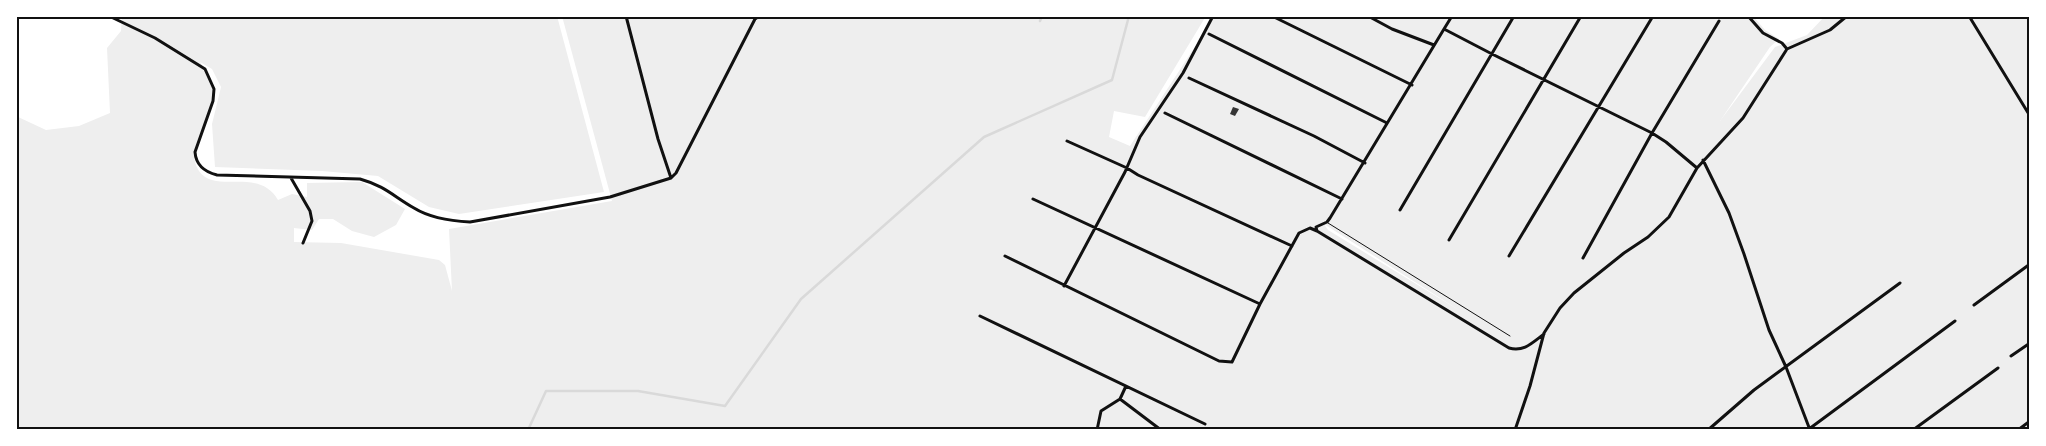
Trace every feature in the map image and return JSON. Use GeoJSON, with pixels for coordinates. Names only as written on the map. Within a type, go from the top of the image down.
{"type":"FeatureCollection","features":[{"type":"Feature","properties":{"kind":"street"},"geometry":{"type":"LineString","coordinates":[[110,16],[163,42],[205,69],[214,89],[213,101],[197,144],[196,159],[200,166],[208,172],[217,175],[291,178],[360,178],[375,183],[421,212],[450,221],[470,222],[610,197],[671,178],[676,173],[758,16]]}},
{"type":"Feature","properties":{"kind":"street"},"geometry":{"type":"LineString","coordinates":[[626,16],[658,138],[671,178]]}},
{"type":"Feature","properties":{"kind":"street"},"geometry":{"type":"LineString","coordinates":[[1064,286],[1127,168],[1140,137],[1183,73],[1213,16]]}},
{"type":"Feature","properties":{"kind":"street"},"geometry":{"type":"LineString","coordinates":[[1272,16],[1412,85]]}},
{"type":"Feature","properties":{"kind":"street"},"geometry":{"type":"LineString","coordinates":[[1368,16],[1392,29],[1434,45]]}},
{"type":"Feature","properties":{"kind":"street"},"geometry":{"type":"LineString","coordinates":[[1317,231],[1316,227],[1327,222],[1365,163],[1452,16]]}},
{"type":"Feature","properties":{"kind":"street"},"geometry":{"type":"LineString","coordinates":[[1400,210],[1514,16]]}},
{"type":"Feature","properties":{"kind":"street"},"geometry":{"type":"LineString","coordinates":[[1449,240],[1546,79],[1581,16]]}},
{"type":"Feature","properties":{"kind":"street"},"geometry":{"type":"LineString","coordinates":[[1509,256],[1652,16]]}},
{"type":"Feature","properties":{"kind":"street"},"geometry":{"type":"LineString","coordinates":[[1748,16],[1763,33],[1782,43],[1787,49]]}},
{"type":"Feature","properties":{"kind":"street"},"geometry":{"type":"LineString","coordinates":[[1515,430],[1530,386],[1544,333],[1552,319],[1574,293],[1624,252],[1648,237],[1669,217],[1697,168],[1742,118],[1787,49],[1830,30],[1847,16]]}},
{"type":"Feature","properties":{"kind":"street"},"geometry":{"type":"LineString","coordinates":[[1969,16],[2030,116]]}},
{"type":"Feature","properties":{"kind":"street"},"geometry":{"type":"LineString","coordinates":[[1583,258],[1652,133],[1719,21]]}},
{"type":"Feature","properties":{"kind":"street"},"geometry":{"type":"LineString","coordinates":[[1444,28],[1492,54],[1652,133],[1697,168]]}},
{"type":"Feature","properties":{"kind":"street"},"geometry":{"type":"LineString","coordinates":[[1209,34],[1388,123]]}},
{"type":"Feature","properties":{"kind":"street"},"geometry":{"type":"LineString","coordinates":[[1189,78],[1314,136],[1365,163]]}},
{"type":"Feature","properties":{"kind":"street"},"geometry":{"type":"LineString","coordinates":[[1165,113],[1342,199]]}},
{"type":"Feature","properties":{"kind":"street"},"geometry":{"type":"LineString","coordinates":[[1067,141],[1292,246]]}},
{"type":"Feature","properties":{"kind":"street"},"geometry":{"type":"LineString","coordinates":[[1703,160],[1729,213],[1769,330],[1786,367],[1810,429],[1955,321]]}},
{"type":"Feature","properties":{"kind":"street"},"geometry":{"type":"LineString","coordinates":[[291,178],[310,211],[312,221],[303,243]]}},
{"type":"Feature","properties":{"kind":"street"},"geometry":{"type":"LineString","coordinates":[[1033,199],[1260,304]]}},
{"type":"Feature","properties":{"kind":"street"},"geometry":{"type":"LineString","coordinates":[[1005,256],[1219,361],[1228,363],[1234,359],[1260,304],[1299,233],[1310,228],[1508,348],[1518,350],[1526,348],[1544,333]]}},
{"type":"Feature","properties":{"kind":"street"},"geometry":{"type":"LineString","coordinates":[[1974,305],[2030,264]]}},
{"type":"Feature","properties":{"kind":"street"},"geometry":{"type":"LineString","coordinates":[[1708,430],[1754,390],[1900,283]]}},
{"type":"Feature","properties":{"kind":"street"},"geometry":{"type":"LineString","coordinates":[[980,316],[1206,424]]}},
{"type":"Feature","properties":{"kind":"street"},"geometry":{"type":"LineString","coordinates":[[2011,356],[2030,343]]}},
{"type":"Feature","properties":{"kind":"street"},"geometry":{"type":"LineString","coordinates":[[1913,430],[1998,368]]}},
{"type":"Feature","properties":{"kind":"street"},"geometry":{"type":"LineString","coordinates":[[1097,430],[1101,411],[1120,399],[1126,386]]}},
{"type":"Feature","properties":{"kind":"street"},"geometry":{"type":"LineString","coordinates":[[1120,399],[1160,430]]}},
{"type":"Feature","properties":{"kind":"street"},"geometry":{"type":"LineString","coordinates":[[2018,430],[2030,421]]}},
{"type":"Feature","properties":{"kind":"lane"},"geometry":{"type":"LineString","coordinates":[[1327,222],[1510,336]]}},
{"type":"Feature","properties":{"kind":"shaded area"},"geometry":{"type":"Polygon","coordinates":[[[122,16],[557,16],[604,192],[459,214],[429,207],[378,176],[322,171],[215,167],[212,124],[221,87],[212,69],[200,62],[210,78],[214,89],[211,110],[197,141],[195,151],[195,161],[199,171],[206,178],[215,181],[249,182],[260,185],[270,190],[278,200],[292,194],[307,197],[307,183],[362,182],[405,209],[396,225],[374,237],[352,231],[333,219],[319,219],[312,230],[294,228],[294,242],[341,243],[439,260],[445,265],[452,291],[449,229],[612,201],[562,16],[1206,16],[1145,117],[1114,111],[1109,137],[1130,146],[1215,16],[1753,16],[1765,30],[1779,39],[1770,47],[1720,121],[1775,47],[1807,35],[1825,16],[2030,16],[2030,430],[16,430],[16,116],[46,130],[79,126],[110,113],[107,48],[121,31],[122,16]],[[1324,224],[1328,230],[1462,312],[1324,224]]]}},
{"type":"Feature","properties":{"kind":"building"},"geometry":{"type":"Polygon","coordinates":[[[1233,107],[1239,109],[1235,116],[1230,114],[1233,107]]]}},
{"type":"Feature","properties":{"kind":"waterway"},"geometry":{"type":"LineString","coordinates":[[1040,21],[1042,16]]}},
{"type":"Feature","properties":{"kind":"waterway"},"geometry":{"type":"LineString","coordinates":[[528,430],[546,391],[638,391],[725,406],[801,299],[984,137],[1112,80],[1129,16]]}}]}
